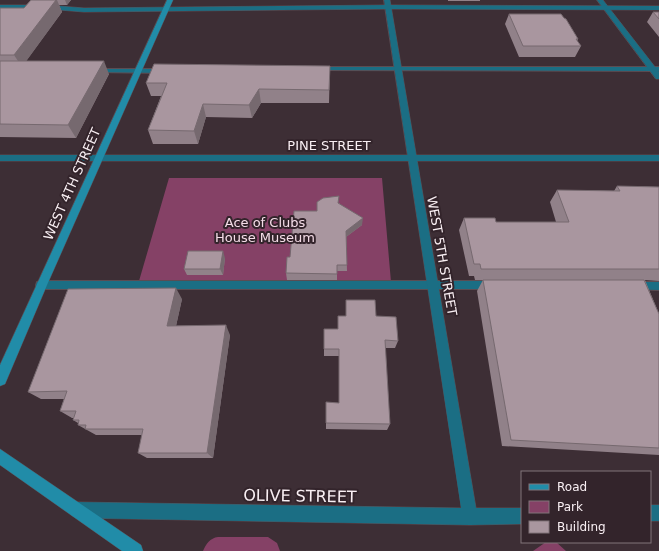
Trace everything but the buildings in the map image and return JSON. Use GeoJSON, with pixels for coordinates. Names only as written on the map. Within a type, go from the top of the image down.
{"type":"FeatureCollection","features":[{"type":"Feature","properties":{"kind":"main road","name":"WEST 4TH STREET"},"geometry":{"type":"LineString","coordinates":[[0,380],[41,285],[168,4]]}},
{"type":"Feature","properties":{"kind":"main road"},"geometry":{"type":"LineString","coordinates":[[0,456],[135,551]]}},
{"type":"Feature","properties":{"kind":"street"},"geometry":{"type":"LineString","coordinates":[[600,0],[656,69],[659,77]]}},
{"type":"Feature","properties":{"kind":"street"},"geometry":{"type":"LineString","coordinates":[[0,7],[47,7],[84,10],[168,4],[388,4],[659,8]]}},
{"type":"Feature","properties":{"kind":"street","name":"WEST 5TH STREET"},"geometry":{"type":"LineString","coordinates":[[388,4],[411,157],[434,285],[470,517]]}},
{"type":"Feature","properties":{"kind":"street","name":"PINE STREET"},"geometry":{"type":"LineString","coordinates":[[0,158],[659,158]]}},
{"type":"Feature","properties":{"kind":"street","name":"OLIVE STREET"},"geometry":{"type":"LineString","coordinates":[[76,510],[470,517],[521,516]]}},
{"type":"Feature","properties":{"kind":"lane"},"geometry":{"type":"LineString","coordinates":[[311,69],[656,69]]}},
{"type":"Feature","properties":{"kind":"lane"},"geometry":{"type":"LineString","coordinates":[[84,71],[169,71]]}},
{"type":"Feature","properties":{"kind":"lane"},"geometry":{"type":"LineString","coordinates":[[41,285],[504,285]]}},
{"type":"Feature","properties":{"kind":"lane"},"geometry":{"type":"LineString","coordinates":[[620,286],[659,286]]}},
{"type":"Feature","properties":{"kind":"green space","name":"Ace of Clubs House Museum"},"geometry":{"type":"Polygon","coordinates":[[[169,178],[382,178],[391,282],[139,281],[169,178]]]}},
{"type":"Feature","properties":{"kind":"green space"},"geometry":{"type":"Polygon","coordinates":[[[218,537],[268,537],[277,543],[280,551],[203,551],[209,542],[218,537]]]}},
{"type":"Feature","properties":{"kind":"green space"},"geometry":{"type":"Polygon","coordinates":[[[545,543],[557,543],[566,551],[533,551],[545,543]]]}}]}
